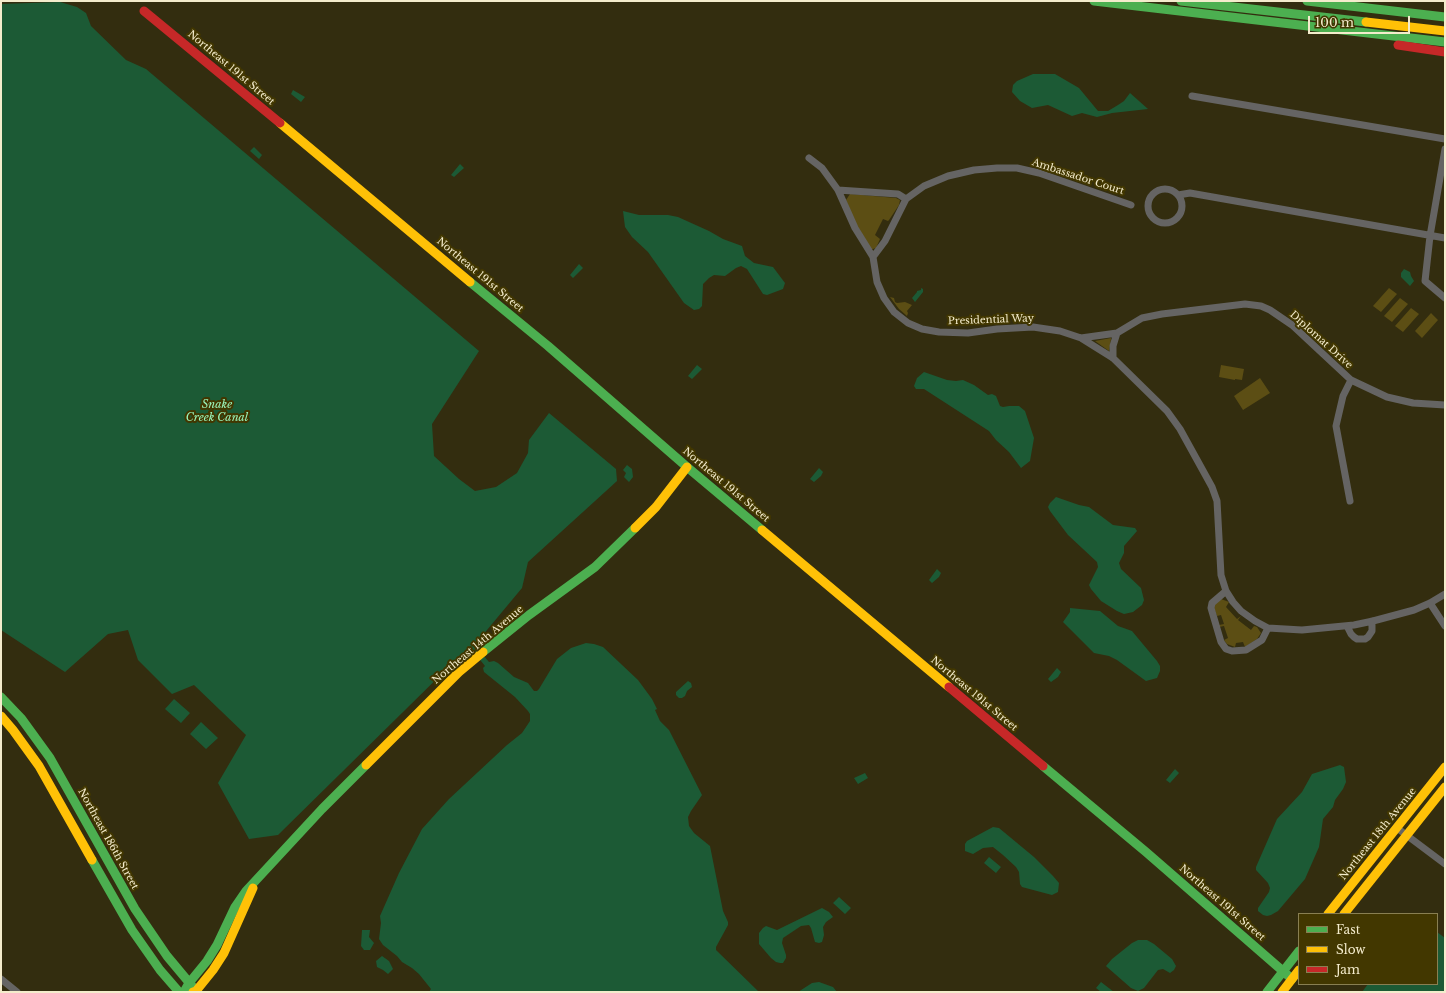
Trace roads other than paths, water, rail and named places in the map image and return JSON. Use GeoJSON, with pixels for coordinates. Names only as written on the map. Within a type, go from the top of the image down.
{"type":"FeatureCollection","features":[{"type":"Feature","properties":{"kind":"main road"},"geometry":{"type":"LineString","coordinates":[[1094,1],[1445,42]]}},
{"type":"Feature","properties":{"kind":"main road"},"geometry":{"type":"LineString","coordinates":[[1181,1],[1445,31]]}},
{"type":"Feature","properties":{"kind":"main road"},"geometry":{"type":"LineString","coordinates":[[1307,1],[1445,17]]}},
{"type":"Feature","properties":{"kind":"main road"},"geometry":{"type":"LineString","coordinates":[[1377,1],[1445,8]]}},
{"type":"Feature","properties":{"kind":"main road","name":"Northeast 191st Street"},"geometry":{"type":"LineString","coordinates":[[144,11],[548,346],[687,467],[1146,852],[1292,979]]}},
{"type":"Feature","properties":{"kind":"main road"},"geometry":{"type":"LineString","coordinates":[[1340,29],[1374,42],[1445,52]]}},
{"type":"Feature","properties":{"kind":"main road","name":"Northeast 14th Avenue"},"geometry":{"type":"LineString","coordinates":[[184,992],[194,990],[213,970],[224,954],[256,881],[322,809],[459,672],[529,615],[595,568],[656,507],[687,467]]}},
{"type":"Feature","properties":{"kind":"main road","name":"Northeast 186th Street"},"geometry":{"type":"LineString","coordinates":[[1,697],[34,734],[54,764],[135,909],[162,950],[194,990]]}},
{"type":"Feature","properties":{"kind":"main road"},"geometry":{"type":"LineString","coordinates":[[1,716],[28,749],[45,775],[127,923],[151,958],[179,992]]}},
{"type":"Feature","properties":{"kind":"main road"},"geometry":{"type":"LineString","coordinates":[[45,775],[54,764]]}},
{"type":"Feature","properties":{"kind":"main road","name":"Northeast 18th Avenue"},"geometry":{"type":"LineString","coordinates":[[1329,913],[1445,767]]}},
{"type":"Feature","properties":{"kind":"main road"},"geometry":{"type":"LineString","coordinates":[[45,775],[59,772]]}},
{"type":"Feature","properties":{"kind":"main road"},"geometry":{"type":"LineString","coordinates":[[1345,913],[1445,787]]}},
{"type":"Feature","properties":{"kind":"main road"},"geometry":{"type":"LineString","coordinates":[[1267,992],[1298,952]]}},
{"type":"Feature","properties":{"kind":"main road"},"geometry":{"type":"LineString","coordinates":[[1282,992],[1298,971]]}},
{"type":"Feature","properties":{"kind":"street"},"geometry":{"type":"LineString","coordinates":[[1192,96],[1445,139]]}},
{"type":"Feature","properties":{"kind":"street"},"geometry":{"type":"LineString","coordinates":[[1445,149],[1430,236],[1425,281],[1445,298]]}},
{"type":"Feature","properties":{"kind":"street","name":"Presidential Way"},"geometry":{"type":"LineString","coordinates":[[809,158],[822,168],[838,190],[855,228],[873,257],[877,282],[884,298],[894,312],[908,323],[922,329],[939,332],[968,333],[997,329],[1033,327],[1060,331],[1081,338],[1113,358],[1167,411],[1180,429],[1212,487],[1217,501],[1221,575],[1226,591],[1241,611],[1256,622],[1268,628],[1302,630],[1348,626],[1414,610],[1444,597]]}},
{"type":"Feature","properties":{"kind":"street","name":"Ambassador Court"},"geometry":{"type":"LineString","coordinates":[[873,257],[885,240],[906,199],[924,186],[948,176],[974,170],[1010,168],[1039,173],[1131,205]]}},
{"type":"Feature","properties":{"kind":"street"},"geometry":{"type":"LineString","coordinates":[[1160,189],[1172,190],[1178,196],[1182,204],[1182,209],[1177,218],[1168,223],[1157,222],[1149,214],[1148,202],[1150,196],[1155,192],[1160,189]]}},
{"type":"Feature","properties":{"kind":"street"},"geometry":{"type":"LineString","coordinates":[[838,190],[898,194],[906,199]]}},
{"type":"Feature","properties":{"kind":"street"},"geometry":{"type":"LineString","coordinates":[[1178,196],[1190,193],[1445,238]]}},
{"type":"Feature","properties":{"kind":"street","name":"Diplomat Drive"},"geometry":{"type":"LineString","coordinates":[[1117,333],[1142,318],[1162,314],[1245,304],[1261,306],[1270,310],[1292,325],[1351,380],[1387,397],[1412,403],[1445,405]]}},
{"type":"Feature","properties":{"kind":"street"},"geometry":{"type":"LineString","coordinates":[[1113,358],[1117,333]]}},
{"type":"Feature","properties":{"kind":"street","name":"Presidential Way"},"geometry":{"type":"LineString","coordinates":[[1081,338],[1117,333]]}},
{"type":"Feature","properties":{"kind":"street"},"geometry":{"type":"LineString","coordinates":[[1350,501],[1336,426],[1342,396],[1351,380]]}},
{"type":"Feature","properties":{"kind":"street"},"geometry":{"type":"LineString","coordinates":[[1226,591],[1212,603],[1211,608],[1220,642],[1226,649],[1232,652],[1246,650],[1262,640],[1268,628]]}},
{"type":"Feature","properties":{"kind":"street"},"geometry":{"type":"LineString","coordinates":[[1430,603],[1445,626]]}},
{"type":"Feature","properties":{"kind":"street"},"geometry":{"type":"LineString","coordinates":[[1348,626],[1354,637],[1357,639],[1364,639],[1368,637],[1372,631],[1372,621]]}},
{"type":"Feature","properties":{"kind":"street"},"geometry":{"type":"LineString","coordinates":[[1397,828],[1445,863]]}},
{"type":"Feature","properties":{"kind":"street"},"geometry":{"type":"LineString","coordinates":[[1,980],[17,992]]}},
{"type":"Feature","properties":{"kind":"water","name":"Snake Creek Canal"},"geometry":{"type":"Polygon","coordinates":[[[60,2],[77,7],[86,13],[91,26],[126,60],[146,69],[479,351],[432,424],[434,456],[459,479],[475,491],[496,487],[517,473],[528,453],[529,440],[549,413],[616,469],[617,481],[528,562],[522,588],[477,642],[477,648],[489,662],[494,661],[498,663],[514,677],[528,683],[534,691],[539,689],[557,659],[571,648],[586,643],[603,647],[638,680],[652,699],[657,709],[655,710],[660,721],[669,730],[702,795],[688,817],[689,826],[694,833],[710,846],[723,911],[728,922],[716,950],[759,992],[429,992],[431,989],[419,974],[402,962],[383,945],[379,939],[381,923],[380,916],[399,873],[422,829],[449,799],[522,733],[530,721],[530,714],[528,711],[515,697],[484,672],[483,668],[485,666],[473,651],[465,651],[278,835],[249,839],[218,783],[246,735],[194,685],[172,694],[138,660],[128,630],[108,634],[65,672],[1,630],[1,4],[60,2]]]}},
{"type":"Feature","properties":{"kind":"water"},"geometry":{"type":"Polygon","coordinates":[[[1033,74],[1055,74],[1079,88],[1098,111],[1108,111],[1124,101],[1130,93],[1148,109],[1112,113],[1097,117],[1082,113],[1072,116],[1048,105],[1032,108],[1020,101],[1012,92],[1013,85],[1017,81],[1033,74]]]}},
{"type":"Feature","properties":{"kind":"water"},"geometry":{"type":"Polygon","coordinates":[[[293,90],[305,97],[301,102],[291,94],[293,90]]]}},
{"type":"Feature","properties":{"kind":"water"},"geometry":{"type":"Polygon","coordinates":[[[254,147],[262,155],[259,159],[250,151],[254,147]]]}},
{"type":"Feature","properties":{"kind":"water"},"geometry":{"type":"Polygon","coordinates":[[[460,164],[464,168],[454,177],[451,175],[460,164]]]}},
{"type":"Feature","properties":{"kind":"water"},"geometry":{"type":"Polygon","coordinates":[[[623,211],[639,215],[668,215],[678,217],[723,239],[742,246],[745,256],[754,263],[773,267],[785,283],[783,289],[767,295],[763,294],[747,269],[741,266],[725,276],[714,275],[709,278],[703,284],[702,306],[699,309],[694,310],[684,303],[648,252],[632,237],[625,227],[623,211]]]}},
{"type":"Feature","properties":{"kind":"water"},"geometry":{"type":"Polygon","coordinates":[[[579,264],[583,268],[573,278],[570,275],[579,264]]]}},
{"type":"Feature","properties":{"kind":"water"},"geometry":{"type":"Polygon","coordinates":[[[1404,269],[1410,272],[1414,281],[1410,286],[1401,277],[1401,273],[1404,269]]]}},
{"type":"Feature","properties":{"kind":"water"},"geometry":{"type":"Polygon","coordinates":[[[921,288],[923,289],[923,292],[915,302],[912,298],[917,291],[921,290],[921,288]]]}},
{"type":"Feature","properties":{"kind":"water"},"geometry":{"type":"Polygon","coordinates":[[[697,365],[702,369],[692,379],[688,376],[697,365]]]}},
{"type":"Feature","properties":{"kind":"water"},"geometry":{"type":"Polygon","coordinates":[[[924,372],[947,380],[963,380],[974,385],[988,395],[992,394],[996,396],[1000,406],[1019,406],[1025,411],[1034,438],[1030,461],[1021,468],[1009,452],[989,431],[924,389],[916,389],[914,386],[917,378],[924,372]]]}},
{"type":"Feature","properties":{"kind":"water"},"geometry":{"type":"Polygon","coordinates":[[[627,465],[632,469],[633,477],[629,482],[624,477],[626,473],[623,470],[627,465]]]}},
{"type":"Feature","properties":{"kind":"water"},"geometry":{"type":"Polygon","coordinates":[[[819,468],[823,472],[814,482],[810,479],[819,468]]]}},
{"type":"Feature","properties":{"kind":"water"},"geometry":{"type":"Polygon","coordinates":[[[1056,497],[1089,507],[1113,525],[1135,528],[1137,531],[1124,546],[1124,553],[1119,563],[1121,569],[1141,588],[1144,600],[1142,605],[1133,612],[1124,614],[1117,611],[1101,601],[1091,589],[1089,585],[1098,567],[1097,562],[1068,535],[1050,511],[1048,507],[1056,497]]]}},
{"type":"Feature","properties":{"kind":"water"},"geometry":{"type":"Polygon","coordinates":[[[937,569],[941,573],[932,583],[929,580],[937,569]]]}},
{"type":"Feature","properties":{"kind":"water"},"geometry":{"type":"Polygon","coordinates":[[[1070,608],[1100,611],[1118,626],[1132,631],[1160,666],[1160,671],[1157,678],[1146,681],[1117,660],[1109,656],[1094,653],[1063,622],[1070,612],[1070,608]]]}},
{"type":"Feature","properties":{"kind":"water"},"geometry":{"type":"Polygon","coordinates":[[[1057,668],[1061,672],[1058,677],[1051,682],[1048,679],[1057,668]]]}},
{"type":"Feature","properties":{"kind":"water"},"geometry":{"type":"Polygon","coordinates":[[[688,681],[691,683],[692,687],[687,691],[685,696],[679,698],[676,695],[676,692],[688,681]]]}},
{"type":"Feature","properties":{"kind":"water"},"geometry":{"type":"Polygon","coordinates":[[[174,699],[190,713],[181,723],[165,709],[174,699]]]}},
{"type":"Feature","properties":{"kind":"water"},"geometry":{"type":"Polygon","coordinates":[[[201,722],[218,738],[206,749],[190,734],[201,722]]]}},
{"type":"Feature","properties":{"kind":"water"},"geometry":{"type":"Polygon","coordinates":[[[1340,765],[1344,767],[1346,782],[1335,800],[1333,807],[1323,819],[1319,847],[1305,879],[1278,911],[1271,915],[1263,915],[1258,911],[1258,908],[1269,892],[1270,888],[1268,883],[1256,870],[1256,867],[1277,819],[1302,792],[1312,774],[1340,765]]]}},
{"type":"Feature","properties":{"kind":"water"},"geometry":{"type":"Polygon","coordinates":[[[1175,769],[1179,773],[1170,783],[1166,780],[1175,769]]]}},
{"type":"Feature","properties":{"kind":"water"},"geometry":{"type":"Polygon","coordinates":[[[865,773],[868,778],[858,784],[854,778],[865,773]]]}},
{"type":"Feature","properties":{"kind":"water"},"geometry":{"type":"Polygon","coordinates":[[[993,827],[999,828],[1034,857],[1053,876],[1059,883],[1058,892],[1052,895],[1022,887],[1020,884],[1019,872],[1016,867],[993,847],[983,848],[973,854],[965,851],[965,844],[967,841],[993,827]]]}},
{"type":"Feature","properties":{"kind":"water"},"geometry":{"type":"Polygon","coordinates":[[[989,857],[1001,867],[996,873],[984,863],[989,857]]]}},
{"type":"Feature","properties":{"kind":"water"},"geometry":{"type":"Polygon","coordinates":[[[839,897],[851,908],[845,914],[833,903],[839,897]]]}},
{"type":"Feature","properties":{"kind":"water"},"geometry":{"type":"Polygon","coordinates":[[[822,908],[829,912],[833,917],[826,922],[823,927],[824,935],[822,942],[815,942],[809,925],[801,926],[783,938],[782,943],[786,958],[783,963],[776,962],[759,944],[759,933],[766,926],[777,930],[822,908]]]}},
{"type":"Feature","properties":{"kind":"water"},"geometry":{"type":"Polygon","coordinates":[[[362,930],[370,930],[369,937],[374,943],[370,950],[364,950],[361,946],[362,930]]]}},
{"type":"Feature","properties":{"kind":"water"},"geometry":{"type":"Polygon","coordinates":[[[1438,933],[1445,938],[1445,992],[1362,992],[1367,985],[1438,985],[1438,933]]]}},
{"type":"Feature","properties":{"kind":"water"},"geometry":{"type":"Polygon","coordinates":[[[1138,940],[1147,940],[1154,944],[1172,959],[1176,966],[1170,973],[1163,969],[1158,970],[1144,988],[1138,991],[1131,988],[1106,966],[1112,959],[1138,940]]]}},
{"type":"Feature","properties":{"kind":"water"},"geometry":{"type":"Polygon","coordinates":[[[382,956],[389,961],[393,969],[388,974],[377,967],[376,961],[382,956]]]}},
{"type":"Feature","properties":{"kind":"water"},"geometry":{"type":"Polygon","coordinates":[[[819,982],[833,987],[837,992],[798,992],[812,983],[819,982]]]}},
{"type":"Feature","properties":{"kind":"water"},"geometry":{"type":"Polygon","coordinates":[[[1101,982],[1114,992],[1101,992],[1096,988],[1101,982]]]}}]}
